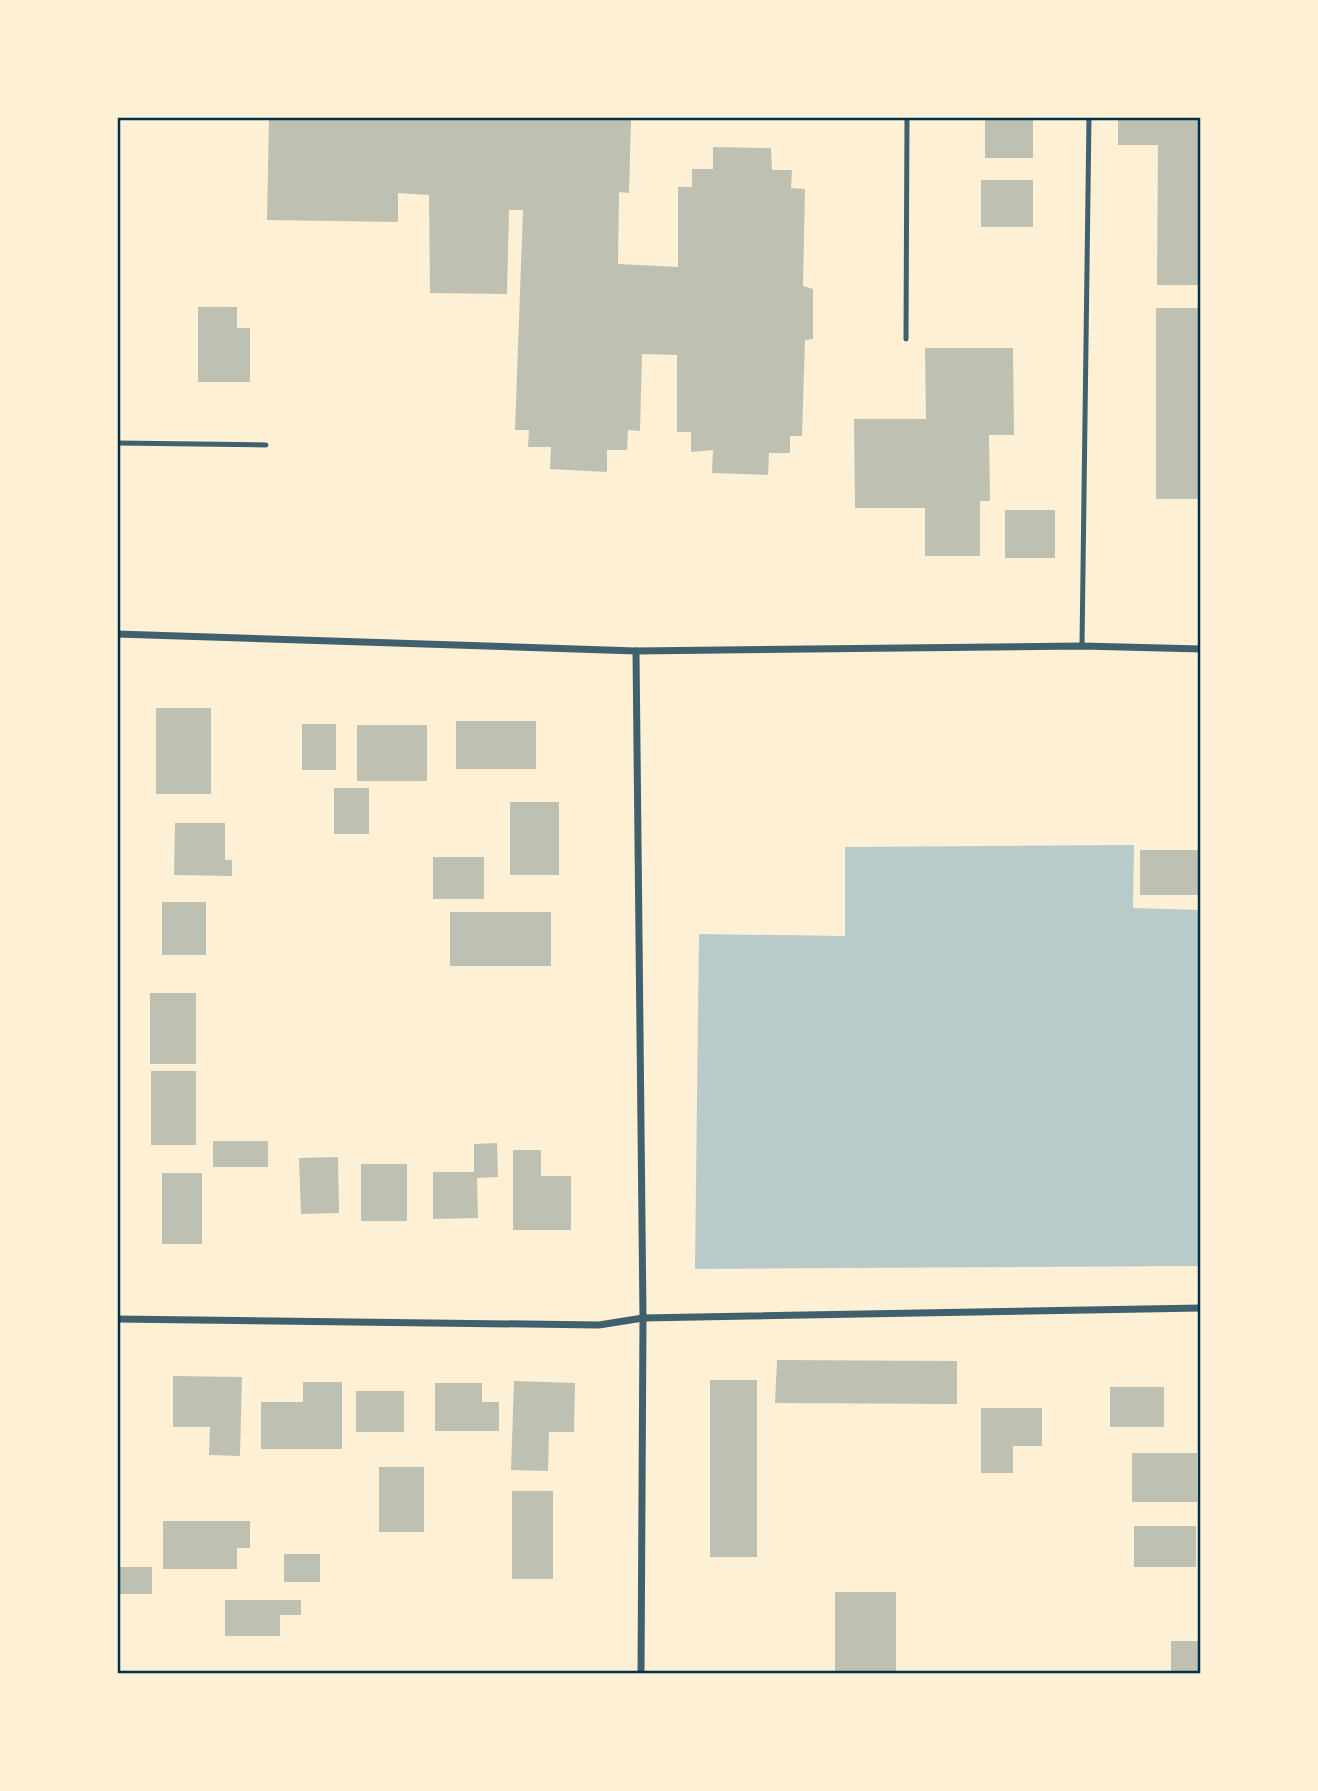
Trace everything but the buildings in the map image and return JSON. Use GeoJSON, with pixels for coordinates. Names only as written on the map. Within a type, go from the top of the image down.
{"type":"FeatureCollection","features":[{"type":"Feature","properties":{"kind":"street"},"geometry":{"type":"LineString","coordinates":[[117,635],[636,651],[1082,646],[1201,649]]}},
{"type":"Feature","properties":{"kind":"street"},"geometry":{"type":"LineString","coordinates":[[636,651],[643,1318],[641,1674]]}},
{"type":"Feature","properties":{"kind":"street"},"geometry":{"type":"LineString","coordinates":[[117,1319],[599,1325],[643,1318],[1201,1308]]}},
{"type":"Feature","properties":{"kind":"lane"},"geometry":{"type":"LineString","coordinates":[[906,340],[907,117]]}},
{"type":"Feature","properties":{"kind":"lane"},"geometry":{"type":"LineString","coordinates":[[1082,646],[1089,117]]}},
{"type":"Feature","properties":{"kind":"lane"},"geometry":{"type":"LineString","coordinates":[[117,443],[267,445]]}},
{"type":"Feature","properties":{"kind":"shaded area"},"geometry":{"type":"Polygon","coordinates":[[[1134,845],[1133,908],[1201,910],[1201,1266],[695,1269],[699,934],[845,936],[845,847],[1134,845]]]}}]}
